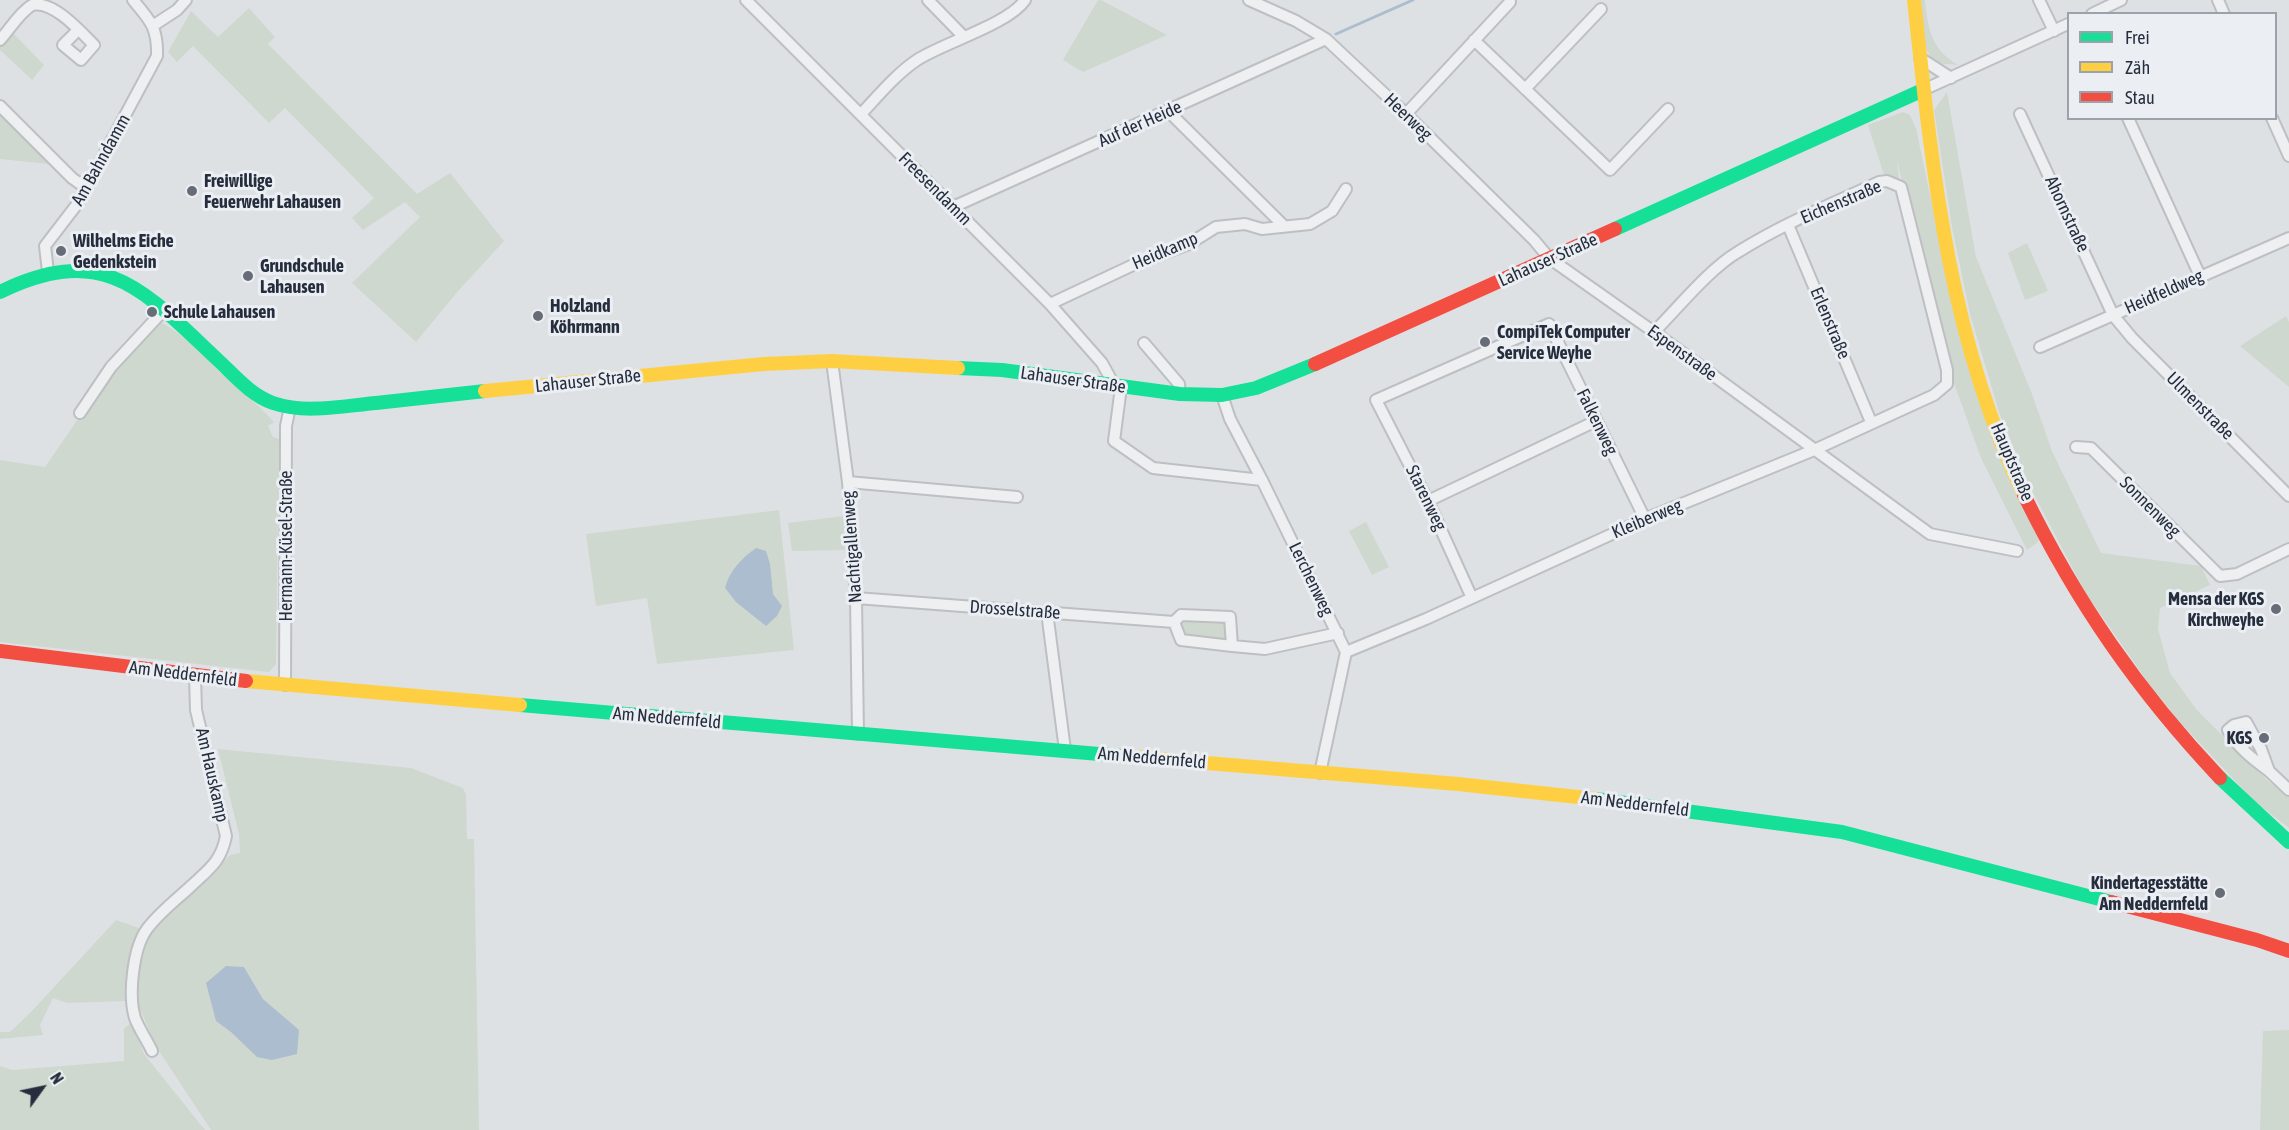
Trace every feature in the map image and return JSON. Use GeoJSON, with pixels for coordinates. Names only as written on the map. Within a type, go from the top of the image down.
{"type":"FeatureCollection","features":[{"type":"Feature","properties":{"kind":"street"},"geometry":{"type":"LineString","coordinates":[[133,0],[154,25],[177,10],[186,0]]}},
{"type":"Feature","properties":{"kind":"street","name":"Freesendamm"},"geometry":{"type":"LineString","coordinates":[[746,0],[1050,304],[1102,363],[1117,386]]}},
{"type":"Feature","properties":{"kind":"street"},"geometry":{"type":"LineString","coordinates":[[927,0],[963,36]]}},
{"type":"Feature","properties":{"kind":"street"},"geometry":{"type":"LineString","coordinates":[[861,114],[907,67],[919,58],[998,21],[1021,6],[1025,0]]}},
{"type":"Feature","properties":{"kind":"street","name":"Heerweg"},"geometry":{"type":"LineString","coordinates":[[1250,0],[1296,21],[1326,39],[1406,114],[1534,240],[1549,258]]}},
{"type":"Feature","properties":{"kind":"street","name":"Hauptstraße"},"geometry":{"type":"LineString","coordinates":[[1914,0],[1935,188],[1965,331],[2003,445],[2025,495],[2080,598],[2120,660],[2168,721],[2207,765],[2248,808],[2289,842]]}},
{"type":"Feature","properties":{"kind":"street"},"geometry":{"type":"LineString","coordinates":[[2039,0],[2054,31]]}},
{"type":"Feature","properties":{"kind":"street"},"geometry":{"type":"LineString","coordinates":[[2096,12],[2121,0]]}},
{"type":"Feature","properties":{"kind":"street"},"geometry":{"type":"LineString","coordinates":[[0,40],[27,9],[39,2],[53,4],[78,30]]}},
{"type":"Feature","properties":{"kind":"street"},"geometry":{"type":"LineString","coordinates":[[1406,114],[1510,2]]}},
{"type":"Feature","properties":{"kind":"street"},"geometry":{"type":"LineString","coordinates":[[1525,89],[1601,9]]}},
{"type":"Feature","properties":{"kind":"street","name":"Lahauser Straße"},"geometry":{"type":"LineString","coordinates":[[0,292],[31,277],[48,272],[74,270],[118,279],[163,311],[242,382],[267,400],[290,407],[326,408],[640,375],[764,364],[832,361],[1002,370],[1180,394],[1222,395],[1256,388],[1332,357],[2067,24]]}},
{"type":"Feature","properties":{"kind":"street","name":"Am Bahndamm"},"geometry":{"type":"LineString","coordinates":[[48,272],[45,246],[68,218],[86,188],[157,56],[158,45],[154,25]]}},
{"type":"Feature","properties":{"kind":"street","name":"Auf der Heide"},"geometry":{"type":"LineString","coordinates":[[953,207],[1326,39]]}},
{"type":"Feature","properties":{"kind":"street"},"geometry":{"type":"LineString","coordinates":[[1474,40],[1610,170],[1668,108]]}},
{"type":"Feature","properties":{"kind":"street"},"geometry":{"type":"LineString","coordinates":[[1920,58],[1952,78]]}},
{"type":"Feature","properties":{"kind":"street"},"geometry":{"type":"LineString","coordinates":[[0,106],[72,178],[86,188]]}},
{"type":"Feature","properties":{"kind":"street"},"geometry":{"type":"LineString","coordinates":[[1168,111],[1284,226]]}},
{"type":"Feature","properties":{"kind":"street","name":"Ahornstraße"},"geometry":{"type":"LineString","coordinates":[[2020,114],[2113,315]]}},
{"type":"Feature","properties":{"kind":"street"},"geometry":{"type":"LineString","coordinates":[[2129,120],[2200,276]]}},
{"type":"Feature","properties":{"kind":"street"},"geometry":{"type":"LineString","coordinates":[[2273,120],[2289,156]]}},
{"type":"Feature","properties":{"kind":"street","name":"Eichenstraße"},"geometry":{"type":"LineString","coordinates":[[1654,332],[1736,252],[1788,225],[1880,182],[1887,181],[1901,187],[1947,370],[1947,384]]}},
{"type":"Feature","properties":{"kind":"street","name":"Heidkamp"},"geometry":{"type":"LineString","coordinates":[[1050,304],[1133,265],[1189,244],[1216,227],[1245,225],[1262,229],[1310,224],[1332,211],[1346,189]]}},
{"type":"Feature","properties":{"kind":"street","name":"Erlenstraße"},"geometry":{"type":"LineString","coordinates":[[1788,225],[1871,422]]}},
{"type":"Feature","properties":{"kind":"street","name":"Heidfeldweg"},"geometry":{"type":"LineString","coordinates":[[2040,347],[2289,238]]}},
{"type":"Feature","properties":{"kind":"street","name":"Espenstraße"},"geometry":{"type":"LineString","coordinates":[[1549,258],[1930,534],[2018,551]]}},
{"type":"Feature","properties":{"kind":"street"},"geometry":{"type":"LineString","coordinates":[[80,413],[111,367],[163,311]]}},
{"type":"Feature","properties":{"kind":"street","name":"Ulmenstraße"},"geometry":{"type":"LineString","coordinates":[[2113,315],[2132,338],[2289,496]]}},
{"type":"Feature","properties":{"kind":"street","name":"Starenweg"},"geometry":{"type":"LineString","coordinates":[[1472,598],[1428,501],[1376,400],[1549,324]]}},
{"type":"Feature","properties":{"kind":"street","name":"Falkenweg"},"geometry":{"type":"LineString","coordinates":[[1549,324],[1645,519]]}},
{"type":"Feature","properties":{"kind":"street"},"geometry":{"type":"LineString","coordinates":[[1144,343],[1179,384],[1180,394]]}},
{"type":"Feature","properties":{"kind":"street","name":"Nachtigallenweg"},"geometry":{"type":"LineString","coordinates":[[832,361],[848,482],[856,598],[858,734]]}},
{"type":"Feature","properties":{"kind":"street","name":"Kleiberweg"},"geometry":{"type":"LineString","coordinates":[[1346,652],[1472,598],[1645,519],[1814,450],[1934,394],[1947,384]]}},
{"type":"Feature","properties":{"kind":"street"},"geometry":{"type":"LineString","coordinates":[[1117,386],[1114,441],[1153,468],[1262,480]]}},
{"type":"Feature","properties":{"kind":"street","name":"Lerchenweg"},"geometry":{"type":"LineString","coordinates":[[1222,395],[1230,419],[1346,652]]}},
{"type":"Feature","properties":{"kind":"street","name":"Hermann-Küsel-Straße"},"geometry":{"type":"LineString","coordinates":[[285,685],[286,426],[290,407]]}},
{"type":"Feature","properties":{"kind":"street"},"geometry":{"type":"LineString","coordinates":[[1428,501],[1596,421]]}},
{"type":"Feature","properties":{"kind":"street","name":"Sonnenweg"},"geometry":{"type":"LineString","coordinates":[[2076,447],[2091,448],[2220,576],[2236,574],[2289,549]]}},
{"type":"Feature","properties":{"kind":"street"},"geometry":{"type":"LineString","coordinates":[[848,482],[1017,497]]}},
{"type":"Feature","properties":{"kind":"street","name":"Drosselstraße"},"geometry":{"type":"LineString","coordinates":[[856,598],[1174,621],[1181,615],[1230,617],[1232,646]]}},
{"type":"Feature","properties":{"kind":"street"},"geometry":{"type":"LineString","coordinates":[[1047,612],[1065,750]]}},
{"type":"Feature","properties":{"kind":"street"},"geometry":{"type":"LineString","coordinates":[[1174,621],[1181,640],[1265,649],[1338,633]]}},
{"type":"Feature","properties":{"kind":"street","name":"Am Neddernfeld"},"geometry":{"type":"LineString","coordinates":[[0,651],[285,685],[1458,784],[1663,807],[1822,828],[2257,940],[2289,951]]}},
{"type":"Feature","properties":{"kind":"street"},"geometry":{"type":"LineString","coordinates":[[1320,773],[1346,652]]}},
{"type":"Feature","properties":{"kind":"street","name":"Am Hauskamp"},"geometry":{"type":"LineString","coordinates":[[152,1051],[135,1017],[132,1000],[133,970],[138,950],[145,931],[154,920],[213,866],[223,853],[226,836],[196,710],[195,676]]}},
{"type":"Feature","properties":{"kind":"street"},"geometry":{"type":"LineString","coordinates":[[2269,771],[2261,749],[2246,722],[2234,725],[2228,730],[2233,740],[2244,751],[2289,790]]}},
{"type":"Feature","properties":{"kind":"shaded area"},"geometry":{"type":"Polygon","coordinates":[[[1098,0],[1167,35],[1083,72],[1063,60],[1098,0]]]}},
{"type":"Feature","properties":{"kind":"shaded area"},"geometry":{"type":"Polygon","coordinates":[[[1919,0],[1925,0],[1930,29],[1936,45],[1958,65],[1939,63],[1928,52],[1922,35],[1919,0]]]}},
{"type":"Feature","properties":{"kind":"shaded area"},"geometry":{"type":"Polygon","coordinates":[[[249,8],[275,37],[268,44],[417,194],[450,173],[504,241],[416,342],[352,283],[420,217],[405,202],[363,230],[352,218],[374,198],[285,108],[269,123],[193,46],[177,62],[168,52],[191,11],[218,37],[249,8]]]}},
{"type":"Feature","properties":{"kind":"shaded area"},"geometry":{"type":"Polygon","coordinates":[[[9,29],[44,65],[32,80],[0,50],[0,40],[9,29]]]}},
{"type":"Feature","properties":{"kind":"shaded area"},"geometry":{"type":"Polygon","coordinates":[[[1947,92],[1976,257],[2032,394],[2052,451],[2101,553],[2201,566],[2210,585],[2160,608],[2158,629],[2170,673],[2196,709],[2268,781],[2289,797],[2289,828],[2253,800],[2179,721],[2147,681],[2085,592],[2028,483],[1999,412],[1970,314],[1952,227],[1934,110],[1947,92]]]}},
{"type":"Feature","properties":{"kind":"shaded area"},"geometry":{"type":"Polygon","coordinates":[[[1903,112],[1910,115],[1916,128],[1952,300],[2039,541],[2027,550],[1981,458],[1950,372],[1897,161],[1899,180],[1885,178],[1868,125],[1903,112]]]}},
{"type":"Feature","properties":{"kind":"shaded area"},"geometry":{"type":"Polygon","coordinates":[[[0,113],[48,164],[0,159],[0,113]]]}},
{"type":"Feature","properties":{"kind":"shaded area"},"geometry":{"type":"Polygon","coordinates":[[[2027,243],[2048,291],[2025,300],[2008,253],[2027,243]]]}},
{"type":"Feature","properties":{"kind":"shaded area"},"geometry":{"type":"Polygon","coordinates":[[[2286,316],[2289,322],[2289,387],[2240,346],[2286,316]]]}},
{"type":"Feature","properties":{"kind":"shaded area"},"geometry":{"type":"Polygon","coordinates":[[[160,322],[187,340],[274,422],[268,426],[273,437],[279,439],[276,664],[269,672],[0,642],[0,460],[45,467],[93,397],[160,322]]]}},
{"type":"Feature","properties":{"kind":"shaded area"},"geometry":{"type":"Polygon","coordinates":[[[779,510],[794,650],[657,664],[647,598],[596,606],[586,534],[779,510]]]}},
{"type":"Feature","properties":{"kind":"shaded area"},"geometry":{"type":"Polygon","coordinates":[[[844,516],[848,550],[792,551],[788,523],[844,516]]]}},
{"type":"Feature","properties":{"kind":"shaded area"},"geometry":{"type":"Polygon","coordinates":[[[1366,522],[1389,567],[1372,575],[1349,531],[1366,522]]]}},
{"type":"Feature","properties":{"kind":"shaded area"},"geometry":{"type":"Polygon","coordinates":[[[1182,616],[1227,618],[1229,644],[1182,638],[1175,622],[1182,616]]]}},
{"type":"Feature","properties":{"kind":"shaded area"},"geometry":{"type":"Polygon","coordinates":[[[218,749],[411,768],[463,788],[466,795],[467,839],[474,839],[479,1130],[211,1130],[157,1048],[136,1000],[138,972],[150,934],[230,855],[240,853],[239,834],[218,749]],[[244,967],[216,1021],[232,1033],[263,999],[244,967]]]}},
{"type":"Feature","properties":{"kind":"shaded area"},"geometry":{"type":"Polygon","coordinates":[[[116,920],[139,928],[128,969],[126,1001],[67,1003],[53,998],[40,1025],[43,1035],[0,1039],[0,1032],[10,1032],[30,1013],[116,920]]]}},
{"type":"Feature","properties":{"kind":"shaded area"},"geometry":{"type":"Polygon","coordinates":[[[133,1022],[144,1054],[205,1130],[0,1130],[0,1066],[12,1070],[124,1061],[124,1028],[133,1022]]]}},
{"type":"Feature","properties":{"kind":"shaded area"},"geometry":{"type":"Polygon","coordinates":[[[2289,1030],[2289,1130],[2260,1130],[2263,1031],[2289,1030]]]}},
{"type":"Feature","properties":{"kind":"water"},"geometry":{"type":"Polygon","coordinates":[[[756,548],[766,551],[770,564],[773,594],[782,606],[777,616],[766,626],[736,602],[725,588],[737,565],[756,548]]]}},
{"type":"Feature","properties":{"kind":"water"},"geometry":{"type":"Polygon","coordinates":[[[226,966],[244,967],[263,999],[299,1030],[297,1054],[272,1060],[257,1057],[216,1021],[206,983],[226,966]]]}},
{"type":"Feature","properties":{"kind":"waterway"},"geometry":{"type":"LineString","coordinates":[[1336,34],[1413,0]]}},
{"type":"Feature","properties":{"kind":"traffic: fast"},"geometry":{"type":"LineString","coordinates":[[1615,229],[1923,90]]}},
{"type":"Feature","properties":{"kind":"traffic: fast"},"geometry":{"type":"LineString","coordinates":[[0,292],[37,277],[69,271],[97,273],[122,282],[146,296],[169,314],[251,390],[265,400],[285,406],[311,409],[485,391]]}},
{"type":"Feature","properties":{"kind":"traffic: fast"},"geometry":{"type":"LineString","coordinates":[[958,368],[1002,370],[1180,394],[1222,395],[1256,388],[1315,364]]}},
{"type":"Feature","properties":{"kind":"traffic: fast"},"geometry":{"type":"LineString","coordinates":[[520,705],[1123,756]]}},
{"type":"Feature","properties":{"kind":"traffic: fast"},"geometry":{"type":"LineString","coordinates":[[2220,778],[2289,842]]}},
{"type":"Feature","properties":{"kind":"traffic: fast"},"geometry":{"type":"LineString","coordinates":[[1596,799],[1842,832],[2111,902]]}},
{"type":"Feature","properties":{"kind":"traffic: slow"},"geometry":{"type":"LineString","coordinates":[[1914,0],[1937,190],[1961,315],[1998,436],[2024,495]]}},
{"type":"Feature","properties":{"kind":"traffic: slow"},"geometry":{"type":"LineString","coordinates":[[485,391],[764,364],[832,361],[958,368]]}},
{"type":"Feature","properties":{"kind":"traffic: slow"},"geometry":{"type":"LineString","coordinates":[[246,681],[520,705]]}},
{"type":"Feature","properties":{"kind":"traffic: slow"},"geometry":{"type":"LineString","coordinates":[[1123,756],[1458,784],[1596,799]]}},
{"type":"Feature","properties":{"kind":"traffic: jam"},"geometry":{"type":"LineString","coordinates":[[1315,364],[1615,229]]}},
{"type":"Feature","properties":{"kind":"traffic: jam"},"geometry":{"type":"LineString","coordinates":[[2024,495],[2065,573],[2111,644],[2162,712],[2220,778]]}},
{"type":"Feature","properties":{"kind":"traffic: jam"},"geometry":{"type":"LineString","coordinates":[[0,651],[246,681]]}},
{"type":"Feature","properties":{"kind":"traffic: jam"},"geometry":{"type":"LineString","coordinates":[[2111,902],[2257,940],[2289,951]]}},
{"type":"Feature","properties":{"kind":"place","name":"Freiwillige Feuerwehr Lahausen"},"geometry":{"type":"Point","coordinates":[192,191]}},
{"type":"Feature","properties":{"kind":"place","name":"Wilhelms Eiche Gedenkstein"},"geometry":{"type":"Point","coordinates":[61,251]}},
{"type":"Feature","properties":{"kind":"place","name":"Grundschule Lahausen"},"geometry":{"type":"Point","coordinates":[248,276]}},
{"type":"Feature","properties":{"kind":"place","name":"Schule Lahausen"},"geometry":{"type":"Point","coordinates":[152,312]}},
{"type":"Feature","properties":{"kind":"place","name":"Holzland Köhrmann"},"geometry":{"type":"Point","coordinates":[538,316]}},
{"type":"Feature","properties":{"kind":"place","name":"CompiTek Computer Service Weyhe"},"geometry":{"type":"Point","coordinates":[1485,342]}},
{"type":"Feature","properties":{"kind":"place","name":"Mensa der KGS Kirchweyhe"},"geometry":{"type":"Point","coordinates":[2276,609]}},
{"type":"Feature","properties":{"kind":"place","name":"KGS"},"geometry":{"type":"Point","coordinates":[2264,738]}},
{"type":"Feature","properties":{"kind":"place","name":"Kindertagesstätte Am Neddernfeld"},"geometry":{"type":"Point","coordinates":[2220,893]}}]}
